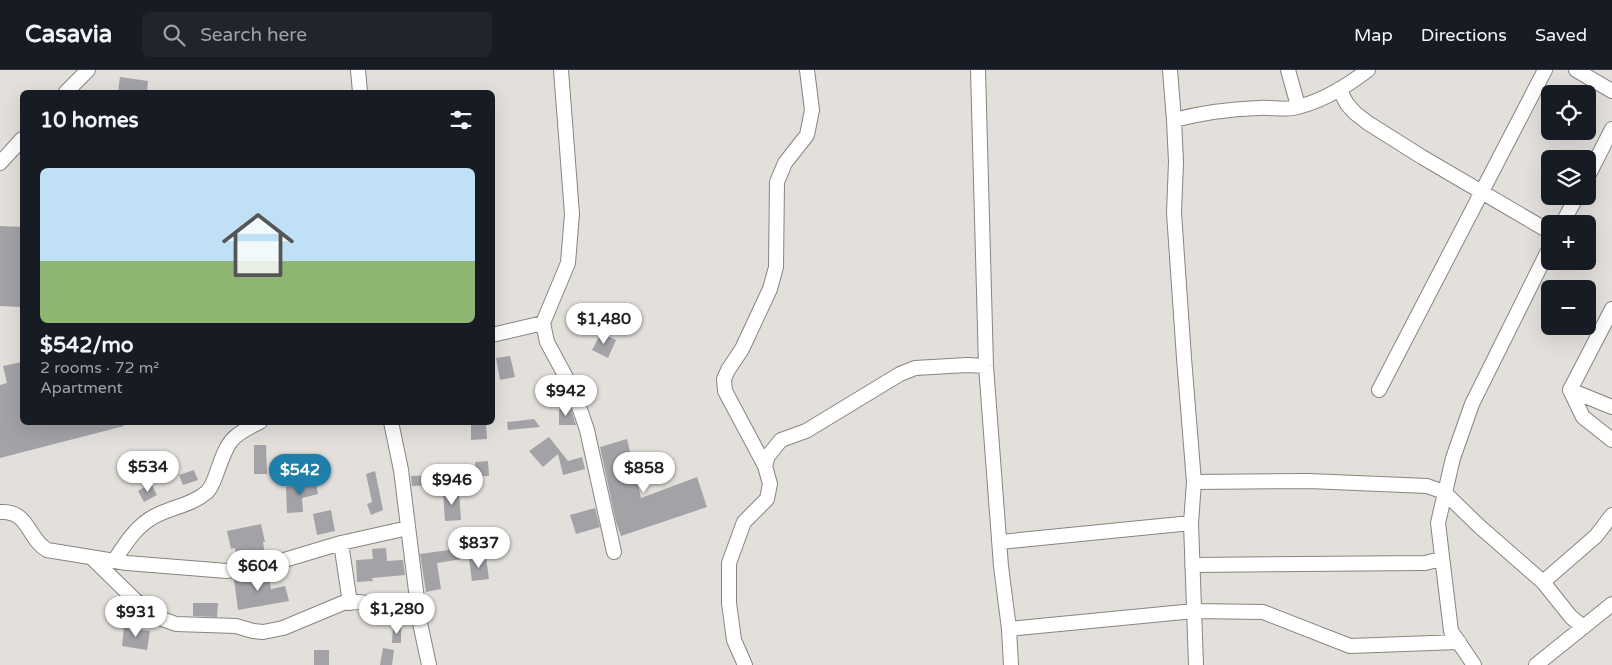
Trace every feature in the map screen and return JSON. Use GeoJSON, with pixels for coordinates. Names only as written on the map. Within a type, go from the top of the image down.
{"type":"FeatureCollection","features":[{"type":"Feature","properties":{"kind":"street"},"geometry":{"type":"LineString","coordinates":[[68,90],[88,70]]}},
{"type":"Feature","properties":{"kind":"street"},"geometry":{"type":"LineString","coordinates":[[358,70],[360,90]]}},
{"type":"Feature","properties":{"kind":"street"},"geometry":{"type":"LineString","coordinates":[[561,70],[572,214],[568,263],[544,323],[547,342],[574,392],[587,430],[614,552]]}},
{"type":"Feature","properties":{"kind":"street"},"geometry":{"type":"LineString","coordinates":[[745,665],[734,640],[729,603],[729,563],[744,522],[767,499],[770,484],[765,466],[726,391],[724,379],[756,321],[770,289],[776,267],[777,182],[785,163],[807,136],[812,110],[807,70]]}},
{"type":"Feature","properties":{"kind":"street"},"geometry":{"type":"LineString","coordinates":[[978,70],[986,366],[1001,566],[1010,629],[1011,665]]}},
{"type":"Feature","properties":{"kind":"street"},"geometry":{"type":"LineString","coordinates":[[1170,70],[1176,162],[1174,213],[1194,482],[1191,523],[1196,665]]}},
{"type":"Feature","properties":{"kind":"street"},"geometry":{"type":"LineString","coordinates":[[1288,70],[1298,106]]}},
{"type":"Feature","properties":{"kind":"street"},"geometry":{"type":"LineString","coordinates":[[1174,120],[1195,114],[1258,108],[1291,108],[1308,104],[1352,82],[1368,70]]}},
{"type":"Feature","properties":{"kind":"street"},"geometry":{"type":"LineString","coordinates":[[1379,390],[1545,70]]}},
{"type":"Feature","properties":{"kind":"street"},"geometry":{"type":"LineString","coordinates":[[1576,70],[1612,91]]}},
{"type":"Feature","properties":{"kind":"street"},"geometry":{"type":"LineString","coordinates":[[1339,88],[1354,113],[1368,123],[1541,227]]}},
{"type":"Feature","properties":{"kind":"street"},"geometry":{"type":"LineString","coordinates":[[1596,160],[1612,129]]}},
{"type":"Feature","properties":{"kind":"street"},"geometry":{"type":"LineString","coordinates":[[0,163],[20,141]]}},
{"type":"Feature","properties":{"kind":"street"},"geometry":{"type":"LineString","coordinates":[[1474,665],[1451,631],[1438,523],[1453,458],[1472,404],[1541,265]]}},
{"type":"Feature","properties":{"kind":"street"},"geometry":{"type":"LineString","coordinates":[[1570,390],[1612,309]]}},
{"type":"Feature","properties":{"kind":"street"},"geometry":{"type":"LineString","coordinates":[[495,334],[544,323]]}},
{"type":"Feature","properties":{"kind":"street"},"geometry":{"type":"LineString","coordinates":[[765,466],[768,456],[781,440],[806,431],[900,374],[915,368],[967,365],[986,366]]}},
{"type":"Feature","properties":{"kind":"street"},"geometry":{"type":"LineString","coordinates":[[1570,390],[1612,407]]}},
{"type":"Feature","properties":{"kind":"street"},"geometry":{"type":"LineString","coordinates":[[1570,390],[1583,417],[1612,440]]}},
{"type":"Feature","properties":{"kind":"street"},"geometry":{"type":"LineString","coordinates":[[114,561],[127,540],[144,523],[155,515],[192,502],[208,491],[223,454],[234,436],[254,425]]}},
{"type":"Feature","properties":{"kind":"street"},"geometry":{"type":"LineString","coordinates":[[392,425],[402,470],[418,609],[429,665]]}},
{"type":"Feature","properties":{"kind":"street"},"geometry":{"type":"LineString","coordinates":[[1194,482],[1309,481],[1428,486],[1444,492],[1479,526],[1543,582],[1571,617],[1582,627]]}},
{"type":"Feature","properties":{"kind":"street"},"geometry":{"type":"LineString","coordinates":[[0,512],[9,511],[23,519],[39,545],[47,550],[114,561],[228,570],[281,561],[341,543],[408,528]]}},
{"type":"Feature","properties":{"kind":"street"},"geometry":{"type":"LineString","coordinates":[[1543,582],[1596,536],[1612,515]]}},
{"type":"Feature","properties":{"kind":"street"},"geometry":{"type":"LineString","coordinates":[[1000,542],[1191,523]]}},
{"type":"Feature","properties":{"kind":"street"},"geometry":{"type":"LineString","coordinates":[[341,543],[350,603]]}},
{"type":"Feature","properties":{"kind":"street"},"geometry":{"type":"LineString","coordinates":[[91,557],[135,600],[159,618],[176,624],[236,626],[263,632],[283,628],[331,607],[350,603],[418,609]]}},
{"type":"Feature","properties":{"kind":"street"},"geometry":{"type":"LineString","coordinates":[[1192,564],[1425,563],[1441,558]]}},
{"type":"Feature","properties":{"kind":"street"},"geometry":{"type":"LineString","coordinates":[[1536,665],[1612,604]]}},
{"type":"Feature","properties":{"kind":"street"},"geometry":{"type":"LineString","coordinates":[[1010,629],[1194,612],[1263,612],[1350,646],[1459,642]]}},
{"type":"Feature","properties":{"kind":"building"},"geometry":{"type":"Polygon","coordinates":[[[120,77],[148,81],[147,90],[118,90],[120,77]]]}},
{"type":"Feature","properties":{"kind":"building"},"geometry":{"type":"Polygon","coordinates":[[[0,226],[20,227],[20,307],[0,306],[0,226]]]}},
{"type":"Feature","properties":{"kind":"building"},"geometry":{"type":"Polygon","coordinates":[[[601,333],[616,340],[608,358],[592,350],[601,333]]]}},
{"type":"Feature","properties":{"kind":"building"},"geometry":{"type":"Polygon","coordinates":[[[510,356],[515,377],[500,380],[496,358],[510,356]]]}},
{"type":"Feature","properties":{"kind":"building"},"geometry":{"type":"Polygon","coordinates":[[[20,362],[20,425],[124,426],[0,458],[0,385],[7,383],[3,366],[20,362]]]}},
{"type":"Feature","properties":{"kind":"building"},"geometry":{"type":"Polygon","coordinates":[[[559,409],[571,409],[576,425],[559,425],[559,409]]]}},
{"type":"Feature","properties":{"kind":"building"},"geometry":{"type":"Polygon","coordinates":[[[534,419],[540,427],[508,430],[507,422],[534,419]]]}},
{"type":"Feature","properties":{"kind":"building"},"geometry":{"type":"Polygon","coordinates":[[[471,425],[486,425],[487,439],[471,440],[471,425]]]}},
{"type":"Feature","properties":{"kind":"building"},"geometry":{"type":"Polygon","coordinates":[[[549,437],[568,461],[582,457],[585,469],[563,475],[558,454],[543,467],[529,451],[549,437]]]}},
{"type":"Feature","properties":{"kind":"building"},"geometry":{"type":"Polygon","coordinates":[[[627,439],[641,498],[697,477],[707,507],[621,536],[616,522],[600,447],[627,439]]]}},
{"type":"Feature","properties":{"kind":"building"},"geometry":{"type":"Polygon","coordinates":[[[254,445],[266,445],[267,474],[254,474],[254,445]]]}},
{"type":"Feature","properties":{"kind":"building"},"geometry":{"type":"Polygon","coordinates":[[[488,461],[489,476],[476,476],[475,462],[488,461]]]}},
{"type":"Feature","properties":{"kind":"building"},"geometry":{"type":"Polygon","coordinates":[[[194,470],[198,480],[183,485],[179,475],[194,470]]]}},
{"type":"Feature","properties":{"kind":"building"},"geometry":{"type":"Polygon","coordinates":[[[375,471],[383,510],[371,515],[367,504],[372,502],[366,474],[375,471]]]}},
{"type":"Feature","properties":{"kind":"building"},"geometry":{"type":"Polygon","coordinates":[[[434,475],[435,485],[412,486],[411,476],[434,475]]]}},
{"type":"Feature","properties":{"kind":"building"},"geometry":{"type":"Polygon","coordinates":[[[315,479],[318,494],[302,498],[303,512],[287,513],[286,487],[305,484],[305,481],[315,479]]]}},
{"type":"Feature","properties":{"kind":"building"},"geometry":{"type":"Polygon","coordinates":[[[151,483],[157,495],[144,502],[138,491],[151,483]]]}},
{"type":"Feature","properties":{"kind":"building"},"geometry":{"type":"Polygon","coordinates":[[[459,491],[461,520],[445,521],[443,492],[459,491]]]}},
{"type":"Feature","properties":{"kind":"building"},"geometry":{"type":"Polygon","coordinates":[[[595,508],[600,527],[576,534],[570,515],[595,508]]]}},
{"type":"Feature","properties":{"kind":"building"},"geometry":{"type":"Polygon","coordinates":[[[331,510],[335,531],[317,535],[313,514],[331,510]]]}},
{"type":"Feature","properties":{"kind":"building"},"geometry":{"type":"Polygon","coordinates":[[[261,524],[265,542],[263,542],[265,555],[237,560],[235,548],[231,549],[227,531],[261,524]]]}},
{"type":"Feature","properties":{"kind":"building"},"geometry":{"type":"Polygon","coordinates":[[[467,546],[469,558],[437,563],[441,589],[426,592],[420,554],[467,546]]]}},
{"type":"Feature","properties":{"kind":"building"},"geometry":{"type":"Polygon","coordinates":[[[386,548],[387,561],[403,560],[405,575],[372,578],[373,581],[357,582],[356,560],[373,559],[372,549],[386,548]]]}},
{"type":"Feature","properties":{"kind":"building"},"geometry":{"type":"Polygon","coordinates":[[[486,557],[489,579],[472,581],[469,559],[486,557]]]}},
{"type":"Feature","properties":{"kind":"building"},"geometry":{"type":"Polygon","coordinates":[[[268,572],[271,589],[285,586],[289,601],[238,610],[234,579],[268,572]]]}},
{"type":"Feature","properties":{"kind":"building"},"geometry":{"type":"Polygon","coordinates":[[[193,603],[218,603],[217,617],[193,616],[193,603]]]}},
{"type":"Feature","properties":{"kind":"building"},"geometry":{"type":"Polygon","coordinates":[[[124,627],[150,631],[147,650],[122,646],[124,627]]]}},
{"type":"Feature","properties":{"kind":"building"},"geometry":{"type":"Polygon","coordinates":[[[393,627],[401,627],[401,643],[392,643],[393,627]]]}},
{"type":"Feature","properties":{"kind":"building"},"geometry":{"type":"Polygon","coordinates":[[[383,648],[394,650],[392,665],[380,665],[383,648]]]}},
{"type":"Feature","properties":{"kind":"building"},"geometry":{"type":"Polygon","coordinates":[[[314,650],[329,650],[329,665],[314,665],[314,650]]]}}]}
